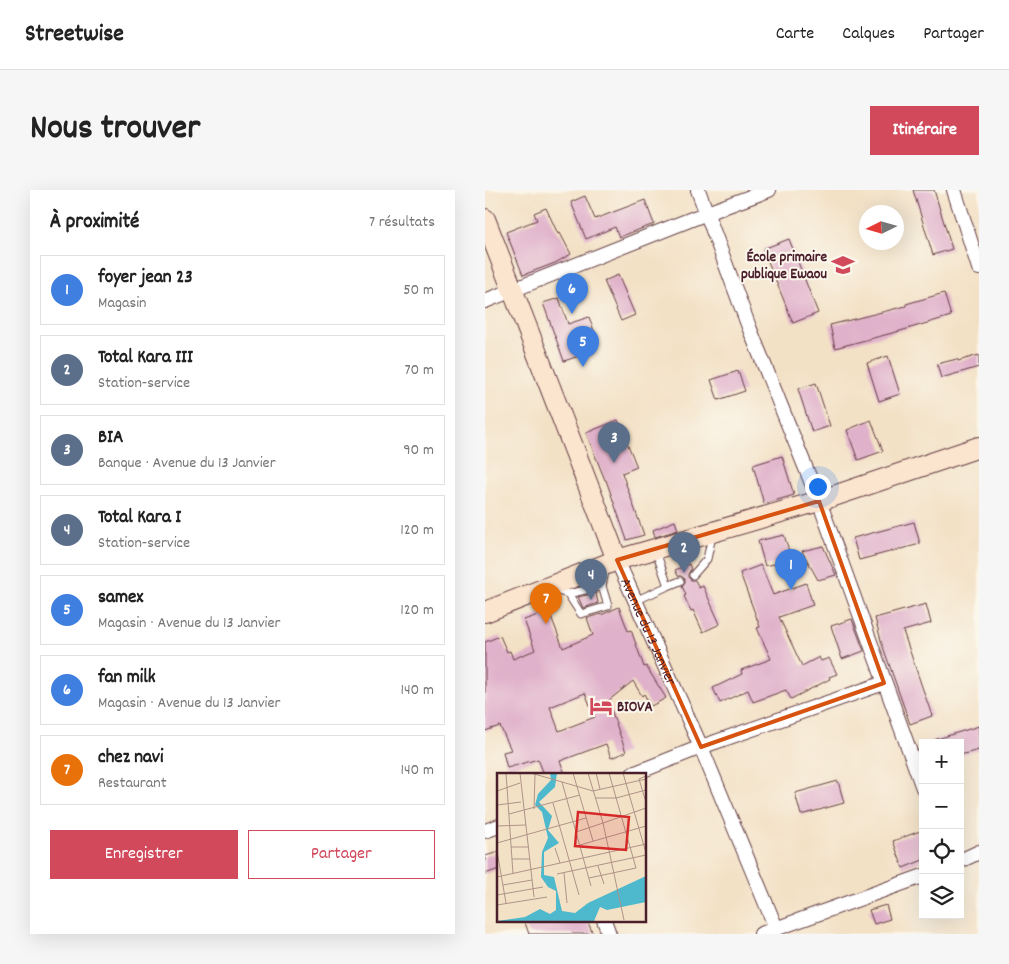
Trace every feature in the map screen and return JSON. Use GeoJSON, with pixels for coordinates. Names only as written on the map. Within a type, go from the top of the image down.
{"type":"FeatureCollection","features":[{"type":"Feature","properties":{"kind":"main road","name":"Avenue du 13 Janvier"},"geometry":{"type":"LineString","coordinates":[[485,219],[513,290],[611,562]]}},
{"type":"Feature","properties":{"kind":"main road"},"geometry":{"type":"LineString","coordinates":[[485,612],[611,562],[819,501],[979,447]]}},
{"type":"Feature","properties":{"kind":"street"},"geometry":{"type":"LineString","coordinates":[[698,190],[749,327],[819,501],[922,784]]}},
{"type":"Feature","properties":{"kind":"street"},"geometry":{"type":"LineString","coordinates":[[485,301],[707,212],[769,190]]}},
{"type":"Feature","properties":{"kind":"street"},"geometry":{"type":"LineString","coordinates":[[954,190],[979,268]]}},
{"type":"Feature","properties":{"kind":"street","name":"Avenue du 13 Janvier"},"geometry":{"type":"LineString","coordinates":[[611,562],[635,600],[701,747],[776,928]]}},
{"type":"Feature","properties":{"kind":"street"},"geometry":{"type":"LineString","coordinates":[[636,773],[701,747],[884,683]]}},
{"type":"Feature","properties":{"kind":"street"},"geometry":{"type":"LineString","coordinates":[[485,831],[497,827]]}},
{"type":"Feature","properties":{"kind":"street"},"geometry":{"type":"LineString","coordinates":[[964,859],[979,852]]}},
{"type":"Feature","properties":{"kind":"street"},"geometry":{"type":"LineString","coordinates":[[761,934],[919,877]]}},
{"type":"Feature","properties":{"kind":"street"},"geometry":{"type":"LineString","coordinates":[[605,922],[609,934]]}},
{"type":"Feature","properties":{"kind":"lane"},"geometry":{"type":"LineString","coordinates":[[693,575],[707,559],[713,532]]}},
{"type":"Feature","properties":{"kind":"lane"},"geometry":{"type":"LineString","coordinates":[[655,549],[668,586]]}},
{"type":"Feature","properties":{"kind":"lane"},"geometry":{"type":"LineString","coordinates":[[568,594],[581,614],[608,606],[602,586],[611,562]]}},
{"type":"Feature","properties":{"kind":"lane"},"geometry":{"type":"LineString","coordinates":[[635,600],[680,581]]}},
{"type":"Feature","properties":{"kind":"lane"},"geometry":{"type":"LineString","coordinates":[[547,587],[568,594],[602,586]]}},
{"type":"Feature","properties":{"kind":"highlighted area"},"geometry":{"type":"Polygon","coordinates":[[[819,501],[884,683],[701,747],[617,560],[819,501]]]}},
{"type":"Feature","properties":{"kind":"building"},"geometry":{"type":"Polygon","coordinates":[[[913,190],[934,190],[952,249],[933,255],[913,190]]]}},
{"type":"Feature","properties":{"kind":"building"},"geometry":{"type":"Polygon","coordinates":[[[585,196],[595,219],[645,200],[654,224],[619,237],[615,227],[586,239],[571,202],[585,196]]]}},
{"type":"Feature","properties":{"kind":"building"},"geometry":{"type":"Polygon","coordinates":[[[546,208],[558,234],[560,233],[571,254],[555,263],[523,275],[506,232],[537,220],[534,213],[546,208]]]}},
{"type":"Feature","properties":{"kind":"building"},"geometry":{"type":"Polygon","coordinates":[[[789,239],[818,313],[793,323],[763,249],[789,239]]]}},
{"type":"Feature","properties":{"kind":"building"},"geometry":{"type":"Polygon","coordinates":[[[618,275],[635,315],[621,321],[604,281],[618,275]]]}},
{"type":"Feature","properties":{"kind":"building"},"geometry":{"type":"Polygon","coordinates":[[[944,293],[951,316],[835,348],[830,325],[906,306],[906,304],[944,293]]]}},
{"type":"Feature","properties":{"kind":"building"},"geometry":{"type":"Polygon","coordinates":[[[559,298],[568,324],[589,317],[597,339],[576,346],[579,356],[564,361],[543,303],[559,298]]]}},
{"type":"Feature","properties":{"kind":"building"},"geometry":{"type":"Polygon","coordinates":[[[979,355],[979,367],[941,378],[937,364],[979,355]]]}},
{"type":"Feature","properties":{"kind":"building"},"geometry":{"type":"Polygon","coordinates":[[[888,356],[900,394],[879,401],[867,363],[888,356]]]}},
{"type":"Feature","properties":{"kind":"building"},"geometry":{"type":"Polygon","coordinates":[[[738,371],[745,391],[718,400],[711,380],[738,371]]]}},
{"type":"Feature","properties":{"kind":"building"},"geometry":{"type":"Polygon","coordinates":[[[816,383],[830,426],[812,432],[798,389],[816,383]]]}},
{"type":"Feature","properties":{"kind":"building"},"geometry":{"type":"Polygon","coordinates":[[[618,420],[637,467],[622,473],[644,535],[627,540],[606,480],[586,433],[618,420]]]}},
{"type":"Feature","properties":{"kind":"building"},"geometry":{"type":"Polygon","coordinates":[[[871,420],[883,451],[858,460],[847,430],[871,420]]]}},
{"type":"Feature","properties":{"kind":"building"},"geometry":{"type":"Polygon","coordinates":[[[782,456],[794,495],[764,504],[753,465],[782,456]]]}},
{"type":"Feature","properties":{"kind":"building"},"geometry":{"type":"Polygon","coordinates":[[[675,521],[678,530],[655,537],[653,530],[675,521]]]}},
{"type":"Feature","properties":{"kind":"building"},"geometry":{"type":"Polygon","coordinates":[[[914,522],[920,544],[859,560],[853,538],[914,522]]]}},
{"type":"Feature","properties":{"kind":"building"},"geometry":{"type":"Polygon","coordinates":[[[784,535],[792,560],[765,566],[758,541],[784,535]]]}},
{"type":"Feature","properties":{"kind":"building"},"geometry":{"type":"Polygon","coordinates":[[[823,546],[836,575],[818,580],[802,551],[823,546]]]}},
{"type":"Feature","properties":{"kind":"building"},"geometry":{"type":"Polygon","coordinates":[[[689,564],[691,569],[688,577],[691,580],[695,580],[699,588],[703,586],[720,624],[703,632],[684,596],[686,595],[682,586],[685,579],[678,576],[675,570],[689,564]]]}},
{"type":"Feature","properties":{"kind":"building"},"geometry":{"type":"Polygon","coordinates":[[[761,565],[773,595],[806,583],[813,605],[779,617],[802,666],[819,657],[821,661],[829,658],[837,674],[791,699],[786,690],[753,702],[748,690],[720,703],[713,688],[742,674],[741,670],[771,659],[757,628],[760,627],[740,573],[761,565]]]}},
{"type":"Feature","properties":{"kind":"building"},"geometry":{"type":"Polygon","coordinates":[[[596,593],[598,603],[583,608],[578,597],[596,593]]]}},
{"type":"Feature","properties":{"kind":"building"},"geometry":{"type":"Polygon","coordinates":[[[926,604],[931,623],[903,631],[932,716],[910,724],[882,644],[875,618],[926,604]]]}},
{"type":"Feature","properties":{"kind":"building"},"geometry":{"type":"Polygon","coordinates":[[[619,607],[628,631],[631,630],[644,667],[646,666],[666,698],[651,706],[633,681],[608,701],[626,752],[611,758],[606,744],[560,761],[565,773],[544,773],[538,759],[507,768],[503,752],[511,750],[500,726],[485,731],[485,642],[500,636],[507,652],[510,651],[513,659],[535,650],[524,620],[549,611],[563,648],[593,635],[587,618],[619,607]],[[585,693],[550,707],[559,731],[595,717],[585,693]]]}},
{"type":"Feature","properties":{"kind":"building"},"geometry":{"type":"Polygon","coordinates":[[[852,619],[864,651],[842,659],[831,626],[852,619]]]}},
{"type":"Feature","properties":{"kind":"building"},"geometry":{"type":"Polygon","coordinates":[[[979,726],[979,750],[964,754],[964,739],[937,739],[979,726]]]}},
{"type":"Feature","properties":{"kind":"building"},"geometry":{"type":"Polygon","coordinates":[[[838,781],[844,803],[801,815],[795,793],[838,781]]]}},
{"type":"Feature","properties":{"kind":"building"},"geometry":{"type":"Polygon","coordinates":[[[919,831],[919,862],[903,868],[893,841],[919,831]]]}},
{"type":"Feature","properties":{"kind":"building"},"geometry":{"type":"Polygon","coordinates":[[[497,853],[497,870],[485,874],[485,856],[497,853]]]}},
{"type":"Feature","properties":{"kind":"building"},"geometry":{"type":"Polygon","coordinates":[[[886,905],[890,919],[874,924],[869,910],[886,905]]]}},
{"type":"Feature","properties":{"kind":"building"},"geometry":{"type":"Polygon","coordinates":[[[525,922],[588,922],[593,934],[529,934],[525,922]]]}},
{"type":"Feature","properties":{"kind":"place","name":"École primaire publique Ewaou"},"geometry":{"type":"Point","coordinates":[843,265]}},
{"type":"Feature","properties":{"kind":"place","name":"fan milk"},"geometry":{"type":"Point","coordinates":[572,314]}},
{"type":"Feature","properties":{"kind":"place","name":"samex"},"geometry":{"type":"Point","coordinates":[583,367]}},
{"type":"Feature","properties":{"kind":"place","name":"BIA"},"geometry":{"type":"Point","coordinates":[614,463]}},
{"type":"Feature","properties":{"kind":"place","name":"Total Kara III"},"geometry":{"type":"Point","coordinates":[684,573]}},
{"type":"Feature","properties":{"kind":"place","name":"foyer jean 23"},"geometry":{"type":"Point","coordinates":[791,590]}},
{"type":"Feature","properties":{"kind":"place","name":"Total Kara I"},"geometry":{"type":"Point","coordinates":[591,600]}},
{"type":"Feature","properties":{"kind":"place","name":"chez navi"},"geometry":{"type":"Point","coordinates":[546,624]}},
{"type":"Feature","properties":{"kind":"place","name":"BIOVA"},"geometry":{"type":"Point","coordinates":[601,706]}}]}
